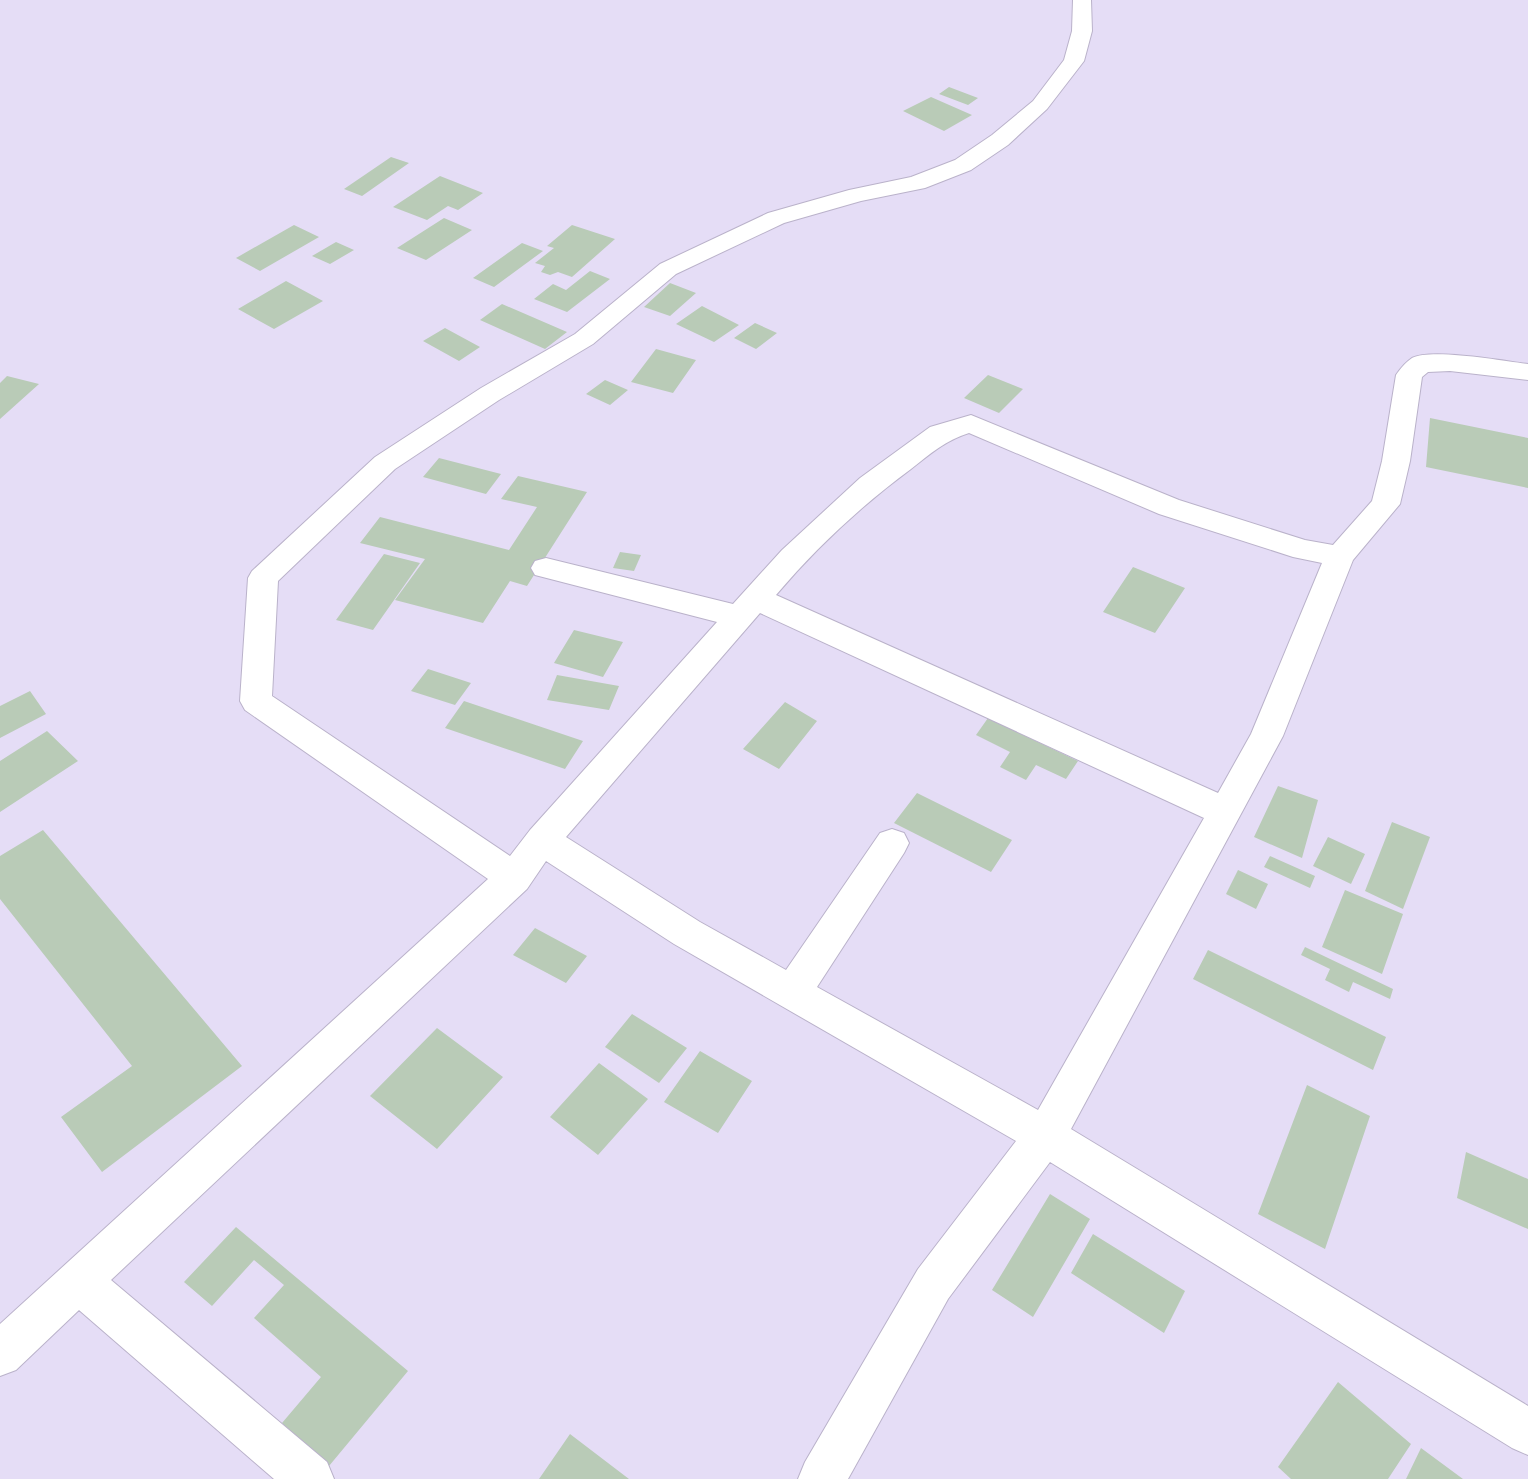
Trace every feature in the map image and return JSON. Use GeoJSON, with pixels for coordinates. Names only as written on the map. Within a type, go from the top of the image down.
{"type":"FeatureCollection","features":[{"type":"Feature","properties":{"kind":"street"},"geometry":{"type":"LineString","coordinates":[[514,878],[256,701],[263,578],[385,463],[490,394],[584,339],[668,269],[776,218],[857,195],[917,183],[963,165],[1000,140],[1040,105],[1074,61],[1082,31],[1082,0]]}},
{"type":"Feature","properties":{"kind":"street"},"geometry":{"type":"LineString","coordinates":[[822,1479],[933,1284],[1045,1136],[1267,736],[1340,556],[1386,504],[1396,461],[1409,375],[1421,364],[1449,363],[1528,372]]}},
{"type":"Feature","properties":{"kind":"street"},"geometry":{"type":"LineString","coordinates":[[0,1354],[514,878],[542,840],[792,557],[870,485],[940,433],[972,424],[1169,507],[1304,550],[1340,556]]}},
{"type":"Feature","properties":{"kind":"street"},"geometry":{"type":"LineString","coordinates":[[546,568],[748,608],[1225,812]]}},
{"type":"Feature","properties":{"kind":"street"},"geometry":{"type":"LineString","coordinates":[[542,840],[687,933],[1045,1136],[1528,1432]]}},
{"type":"Feature","properties":{"kind":"street"},"geometry":{"type":"LineString","coordinates":[[792,993],[892,843]]}},
{"type":"Feature","properties":{"kind":"street"},"geometry":{"type":"LineString","coordinates":[[78,1281],[310,1479]]}},
{"type":"Feature","properties":{"kind":"building"},"geometry":{"type":"Polygon","coordinates":[[[949,87],[978,98],[968,105],[939,94],[949,87]]]}},
{"type":"Feature","properties":{"kind":"building"},"geometry":{"type":"Polygon","coordinates":[[[931,97],[972,115],[944,131],[903,111],[931,97]]]}},
{"type":"Feature","properties":{"kind":"building"},"geometry":{"type":"Polygon","coordinates":[[[391,157],[409,163],[362,196],[344,189],[391,157]]]}},
{"type":"Feature","properties":{"kind":"building"},"geometry":{"type":"Polygon","coordinates":[[[440,176],[483,193],[458,210],[448,206],[427,220],[393,207],[440,176]]]}},
{"type":"Feature","properties":{"kind":"building"},"geometry":{"type":"Polygon","coordinates":[[[444,218],[472,230],[426,260],[397,248],[444,218]]]}},
{"type":"Feature","properties":{"kind":"building"},"geometry":{"type":"Polygon","coordinates":[[[294,225],[319,237],[260,271],[236,258],[294,225]]]}},
{"type":"Feature","properties":{"kind":"building"},"geometry":{"type":"Polygon","coordinates":[[[572,225],[615,239],[572,277],[558,272],[550,275],[541,272],[545,266],[535,263],[554,248],[547,246],[572,225]]]}},
{"type":"Feature","properties":{"kind":"building"},"geometry":{"type":"Polygon","coordinates":[[[336,242],[354,250],[330,264],[312,256],[336,242]]]}},
{"type":"Feature","properties":{"kind":"building"},"geometry":{"type":"Polygon","coordinates":[[[522,243],[543,251],[494,287],[473,278],[522,243]]]}},
{"type":"Feature","properties":{"kind":"building"},"geometry":{"type":"Polygon","coordinates":[[[590,271],[610,279],[567,312],[534,299],[553,284],[566,290],[590,271]]]}},
{"type":"Feature","properties":{"kind":"building"},"geometry":{"type":"Polygon","coordinates":[[[286,281],[323,301],[274,329],[238,309],[286,281]]]}},
{"type":"Feature","properties":{"kind":"building"},"geometry":{"type":"Polygon","coordinates":[[[670,283],[696,293],[670,316],[644,307],[670,283]]]}},
{"type":"Feature","properties":{"kind":"building"},"geometry":{"type":"Polygon","coordinates":[[[502,304],[567,332],[545,349],[480,320],[502,304]]]}},
{"type":"Feature","properties":{"kind":"building"},"geometry":{"type":"Polygon","coordinates":[[[702,306],[739,325],[714,342],[676,324],[702,306]]]}},
{"type":"Feature","properties":{"kind":"building"},"geometry":{"type":"Polygon","coordinates":[[[755,323],[777,333],[756,349],[734,338],[755,323]]]}},
{"type":"Feature","properties":{"kind":"building"},"geometry":{"type":"Polygon","coordinates":[[[445,328],[480,347],[459,361],[423,341],[445,328]]]}},
{"type":"Feature","properties":{"kind":"building"},"geometry":{"type":"Polygon","coordinates":[[[656,349],[696,360],[673,393],[631,382],[656,349]]]}},
{"type":"Feature","properties":{"kind":"building"},"geometry":{"type":"Polygon","coordinates":[[[988,375],[1023,389],[999,413],[964,398],[988,375]]]}},
{"type":"Feature","properties":{"kind":"building"},"geometry":{"type":"Polygon","coordinates":[[[7,376],[39,384],[0,419],[0,383],[7,376]]]}},
{"type":"Feature","properties":{"kind":"building"},"geometry":{"type":"Polygon","coordinates":[[[605,380],[628,390],[610,405],[586,394],[605,380]]]}},
{"type":"Feature","properties":{"kind":"building"},"geometry":{"type":"Polygon","coordinates":[[[1430,418],[1528,438],[1528,488],[1426,467],[1430,418]]]}},
{"type":"Feature","properties":{"kind":"building"},"geometry":{"type":"Polygon","coordinates":[[[439,458],[501,474],[486,494],[423,477],[439,458]]]}},
{"type":"Feature","properties":{"kind":"building"},"geometry":{"type":"Polygon","coordinates":[[[518,476],[587,492],[527,586],[510,581],[483,623],[395,600],[425,559],[360,543],[380,517],[509,550],[537,507],[501,499],[518,476]]]}},
{"type":"Feature","properties":{"kind":"building"},"geometry":{"type":"Polygon","coordinates":[[[620,552],[641,555],[634,571],[613,568],[620,552]]]}},
{"type":"Feature","properties":{"kind":"building"},"geometry":{"type":"Polygon","coordinates":[[[384,554],[420,563],[373,630],[336,620],[384,554]]]}},
{"type":"Feature","properties":{"kind":"building"},"geometry":{"type":"Polygon","coordinates":[[[1133,567],[1185,588],[1155,633],[1103,612],[1133,567]]]}},
{"type":"Feature","properties":{"kind":"building"},"geometry":{"type":"Polygon","coordinates":[[[574,630],[623,642],[603,677],[554,663],[574,630]]]}},
{"type":"Feature","properties":{"kind":"building"},"geometry":{"type":"Polygon","coordinates":[[[428,669],[471,683],[455,705],[411,691],[428,669]]]}},
{"type":"Feature","properties":{"kind":"building"},"geometry":{"type":"Polygon","coordinates":[[[557,675],[619,686],[609,710],[547,700],[557,675]]]}},
{"type":"Feature","properties":{"kind":"building"},"geometry":{"type":"Polygon","coordinates":[[[30,691],[46,714],[0,738],[0,706],[30,691]]]}},
{"type":"Feature","properties":{"kind":"building"},"geometry":{"type":"Polygon","coordinates":[[[464,701],[583,741],[565,769],[445,728],[464,701]]]}},
{"type":"Feature","properties":{"kind":"building"},"geometry":{"type":"Polygon","coordinates":[[[785,702],[817,721],[779,769],[743,749],[785,702]]]}},
{"type":"Feature","properties":{"kind":"building"},"geometry":{"type":"Polygon","coordinates":[[[988,718],[1078,761],[1066,779],[1036,765],[1026,780],[1000,767],[1010,752],[976,735],[988,718]]]}},
{"type":"Feature","properties":{"kind":"building"},"geometry":{"type":"Polygon","coordinates":[[[47,731],[78,761],[0,812],[0,761],[47,731]]]}},
{"type":"Feature","properties":{"kind":"building"},"geometry":{"type":"Polygon","coordinates":[[[1278,786],[1318,800],[1302,858],[1254,837],[1278,786]]]}},
{"type":"Feature","properties":{"kind":"building"},"geometry":{"type":"Polygon","coordinates":[[[917,793],[1012,840],[991,872],[894,823],[917,793]]]}},
{"type":"Feature","properties":{"kind":"building"},"geometry":{"type":"Polygon","coordinates":[[[1392,822],[1430,837],[1403,909],[1365,891],[1392,822]]]}},
{"type":"Feature","properties":{"kind":"building"},"geometry":{"type":"Polygon","coordinates":[[[43,830],[242,1066],[102,1172],[61,1117],[132,1066],[0,899],[0,856],[43,830]]]}},
{"type":"Feature","properties":{"kind":"building"},"geometry":{"type":"Polygon","coordinates":[[[1328,837],[1365,854],[1351,884],[1313,866],[1328,837]]]}},
{"type":"Feature","properties":{"kind":"building"},"geometry":{"type":"Polygon","coordinates":[[[1270,856],[1315,876],[1310,888],[1264,867],[1270,856]]]}},
{"type":"Feature","properties":{"kind":"building"},"geometry":{"type":"Polygon","coordinates":[[[1238,870],[1268,884],[1256,909],[1226,894],[1238,870]]]}},
{"type":"Feature","properties":{"kind":"building"},"geometry":{"type":"Polygon","coordinates":[[[1345,890],[1403,914],[1382,974],[1322,947],[1345,890]]]}},
{"type":"Feature","properties":{"kind":"building"},"geometry":{"type":"Polygon","coordinates":[[[535,928],[587,956],[566,983],[513,955],[535,928]]]}},
{"type":"Feature","properties":{"kind":"building"},"geometry":{"type":"Polygon","coordinates":[[[1305,947],[1393,989],[1390,999],[1353,982],[1349,992],[1325,980],[1330,969],[1301,955],[1305,947]]]}},
{"type":"Feature","properties":{"kind":"building"},"geometry":{"type":"Polygon","coordinates":[[[1208,950],[1386,1037],[1373,1070],[1193,979],[1208,950]]]}},
{"type":"Feature","properties":{"kind":"building"},"geometry":{"type":"Polygon","coordinates":[[[632,1014],[687,1048],[659,1083],[605,1047],[632,1014]]]}},
{"type":"Feature","properties":{"kind":"building"},"geometry":{"type":"Polygon","coordinates":[[[437,1028],[503,1077],[437,1149],[370,1096],[437,1028]]]}},
{"type":"Feature","properties":{"kind":"building"},"geometry":{"type":"Polygon","coordinates":[[[700,1051],[752,1081],[718,1133],[664,1102],[700,1051]]]}},
{"type":"Feature","properties":{"kind":"building"},"geometry":{"type":"Polygon","coordinates":[[[599,1063],[648,1099],[598,1155],[550,1117],[599,1063]]]}},
{"type":"Feature","properties":{"kind":"building"},"geometry":{"type":"Polygon","coordinates":[[[1307,1085],[1370,1116],[1325,1249],[1258,1214],[1307,1085]]]}},
{"type":"Feature","properties":{"kind":"building"},"geometry":{"type":"Polygon","coordinates":[[[1466,1152],[1528,1179],[1528,1229],[1457,1198],[1466,1152]]]}},
{"type":"Feature","properties":{"kind":"building"},"geometry":{"type":"Polygon","coordinates":[[[1050,1194],[1090,1219],[1033,1317],[992,1290],[1050,1194]]]}},
{"type":"Feature","properties":{"kind":"building"},"geometry":{"type":"Polygon","coordinates":[[[236,1227],[408,1371],[329,1466],[282,1423],[321,1377],[254,1318],[284,1285],[254,1260],[212,1306],[184,1282],[236,1227]]]}},
{"type":"Feature","properties":{"kind":"building"},"geometry":{"type":"Polygon","coordinates":[[[1093,1234],[1185,1291],[1164,1333],[1071,1273],[1093,1234]]]}},
{"type":"Feature","properties":{"kind":"building"},"geometry":{"type":"Polygon","coordinates":[[[1338,1382],[1411,1444],[1388,1479],[1291,1479],[1278,1467],[1338,1382]]]}},
{"type":"Feature","properties":{"kind":"building"},"geometry":{"type":"Polygon","coordinates":[[[570,1434],[629,1479],[539,1479],[570,1434]]]}},
{"type":"Feature","properties":{"kind":"building"},"geometry":{"type":"Polygon","coordinates":[[[1421,1448],[1463,1479],[1406,1479],[1421,1448]]]}}]}
